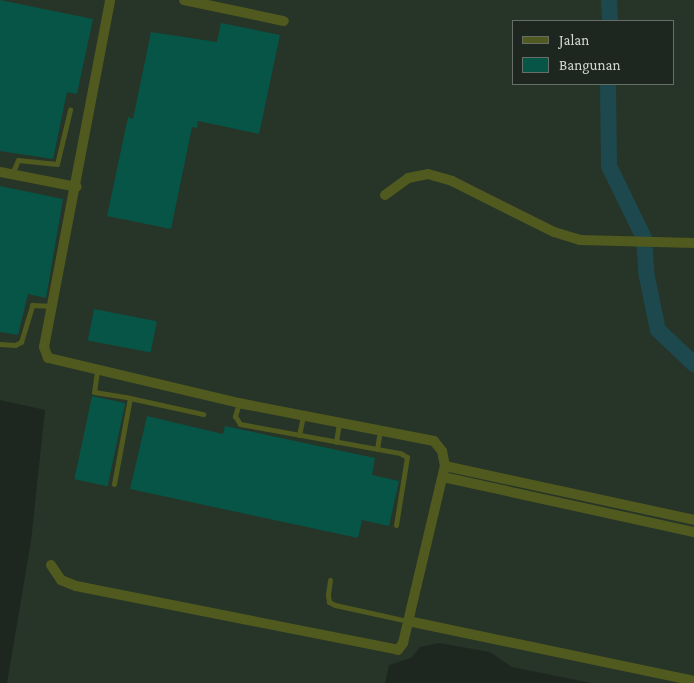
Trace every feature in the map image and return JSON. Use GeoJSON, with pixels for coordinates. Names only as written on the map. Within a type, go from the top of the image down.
{"type":"FeatureCollection","features":[{"type":"Feature","properties":{"kind":"street"},"geometry":{"type":"LineString","coordinates":[[51,564],[61,580],[76,586],[389,650],[398,650],[403,643],[444,472],[442,451],[434,441],[239,403],[96,371],[48,358],[44,347],[77,187],[110,0]]}},
{"type":"Feature","properties":{"kind":"street"},"geometry":{"type":"LineString","coordinates":[[184,0],[284,21]]}},
{"type":"Feature","properties":{"kind":"street"},"geometry":{"type":"LineString","coordinates":[[0,172],[77,187]]}},
{"type":"Feature","properties":{"kind":"street"},"geometry":{"type":"LineString","coordinates":[[385,194],[408,178],[428,174],[440,176],[554,232],[580,240],[694,243]]}},
{"type":"Feature","properties":{"kind":"street"},"geometry":{"type":"LineString","coordinates":[[444,472],[694,520]]}},
{"type":"Feature","properties":{"kind":"street"},"geometry":{"type":"LineString","coordinates":[[444,472],[694,532]]}},
{"type":"Feature","properties":{"kind":"street"},"geometry":{"type":"LineString","coordinates":[[408,621],[694,681]]}},
{"type":"Feature","properties":{"kind":"lane"},"geometry":{"type":"LineString","coordinates":[[12,174],[18,160],[56,164],[70,110]]}},
{"type":"Feature","properties":{"kind":"lane"},"geometry":{"type":"LineString","coordinates":[[0,344],[15,345],[21,342],[32,305],[53,306]]}},
{"type":"Feature","properties":{"kind":"lane"},"geometry":{"type":"LineString","coordinates":[[96,371],[94,392],[203,414]]}},
{"type":"Feature","properties":{"kind":"lane"},"geometry":{"type":"LineString","coordinates":[[114,484],[130,398]]}},
{"type":"Feature","properties":{"kind":"lane"},"geometry":{"type":"LineString","coordinates":[[239,403],[235,416],[240,424],[376,449],[408,457],[396,525]]}},
{"type":"Feature","properties":{"kind":"lane"},"geometry":{"type":"LineString","coordinates":[[299,435],[303,415]]}},
{"type":"Feature","properties":{"kind":"lane"},"geometry":{"type":"LineString","coordinates":[[336,442],[339,423]]}},
{"type":"Feature","properties":{"kind":"lane"},"geometry":{"type":"LineString","coordinates":[[376,449],[380,430]]}},
{"type":"Feature","properties":{"kind":"lane"},"geometry":{"type":"LineString","coordinates":[[330,580],[329,602],[408,621]]}},
{"type":"Feature","properties":{"kind":"shaded area"},"geometry":{"type":"Polygon","coordinates":[[[0,0],[694,0],[694,683],[591,683],[512,667],[490,652],[439,643],[420,647],[411,658],[389,665],[385,683],[7,683],[31,541],[45,410],[0,400],[0,0]]]}},
{"type":"Feature","properties":{"kind":"building"},"geometry":{"type":"Polygon","coordinates":[[[0,0],[93,19],[77,94],[67,92],[53,159],[0,151],[0,0]]]}},
{"type":"Feature","properties":{"kind":"building"},"geometry":{"type":"Polygon","coordinates":[[[221,23],[280,35],[259,134],[198,121],[197,128],[192,127],[171,229],[107,216],[128,117],[133,119],[151,32],[217,42],[221,23]]]}},
{"type":"Feature","properties":{"kind":"building"},"geometry":{"type":"Polygon","coordinates":[[[0,186],[63,199],[46,298],[28,294],[18,335],[0,332],[0,186]]]}},
{"type":"Feature","properties":{"kind":"building"},"geometry":{"type":"Polygon","coordinates":[[[94,309],[157,321],[151,353],[88,340],[94,309]]]}},
{"type":"Feature","properties":{"kind":"building"},"geometry":{"type":"Polygon","coordinates":[[[92,396],[125,403],[108,486],[74,479],[92,396]]]}},
{"type":"Feature","properties":{"kind":"building"},"geometry":{"type":"Polygon","coordinates":[[[147,416],[223,434],[225,426],[375,458],[372,475],[399,481],[389,526],[362,520],[358,538],[130,489],[147,416]]]}},
{"type":"Feature","properties":{"kind":"waterway"},"geometry":{"type":"LineString","coordinates":[[609,0],[610,20]]}},
{"type":"Feature","properties":{"kind":"waterway"},"geometry":{"type":"LineString","coordinates":[[608,85],[609,166],[644,238],[647,277],[658,330],[694,364]]}}]}
